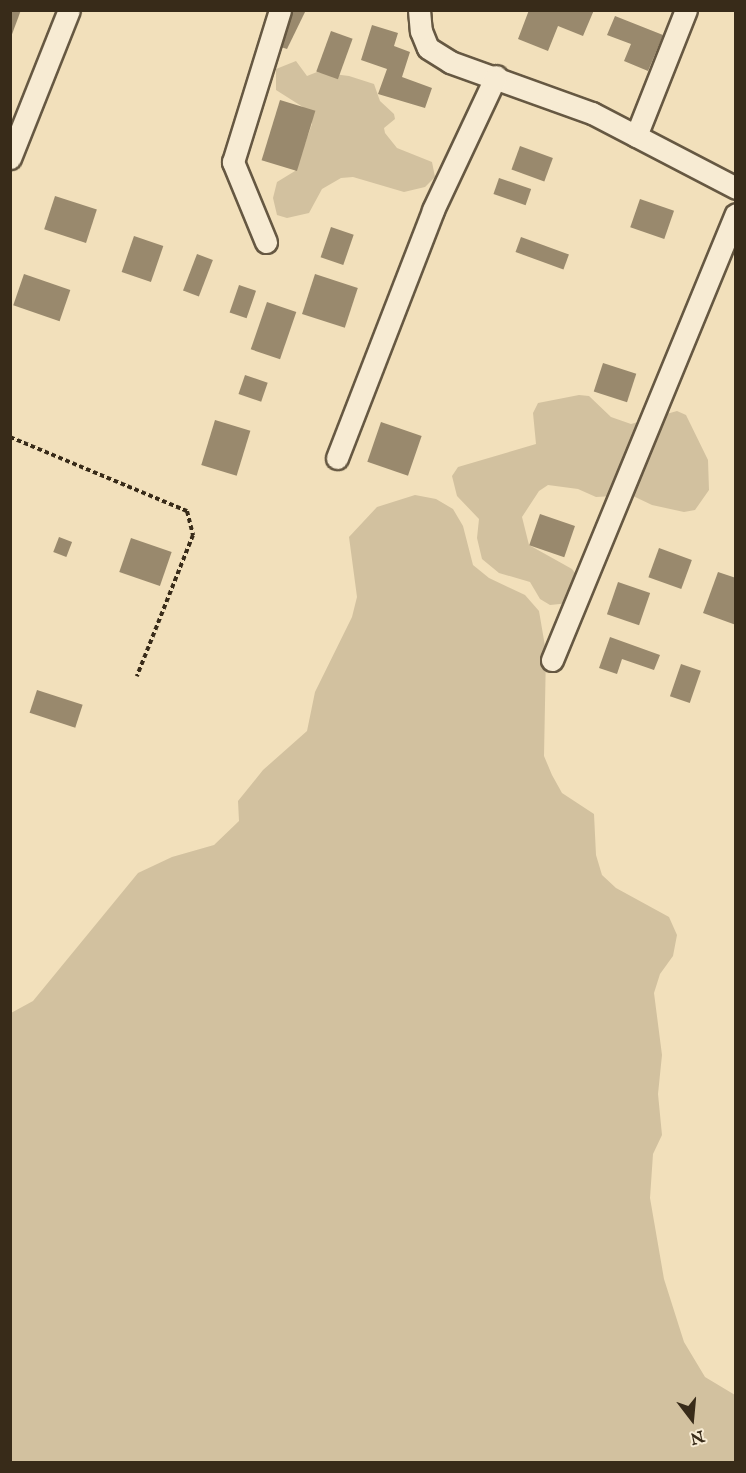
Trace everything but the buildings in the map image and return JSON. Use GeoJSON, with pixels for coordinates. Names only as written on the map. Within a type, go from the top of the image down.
{"type":"FeatureCollection","features":[{"type":"Feature","properties":{"kind":"street"},"geometry":{"type":"LineString","coordinates":[[10,158],[69,10]]}},
{"type":"Feature","properties":{"kind":"street"},"geometry":{"type":"LineString","coordinates":[[266,242],[232,162],[280,10]]}},
{"type":"Feature","properties":{"kind":"street"},"geometry":{"type":"LineString","coordinates":[[419,10],[423,37],[432,52],[450,62],[496,76],[592,113],[735,188]]}},
{"type":"Feature","properties":{"kind":"street"},"geometry":{"type":"LineString","coordinates":[[636,136],[686,10]]}},
{"type":"Feature","properties":{"kind":"street"},"geometry":{"type":"LineString","coordinates":[[337,458],[434,210],[496,76]]}},
{"type":"Feature","properties":{"kind":"street"},"geometry":{"type":"LineString","coordinates":[[552,660],[735,214]]}},
{"type":"Feature","properties":{"kind":"path"},"geometry":{"type":"LineString","coordinates":[[10,437],[188,511],[193,535],[136,676]]}},
{"type":"Feature","properties":{"kind":"shaded area"},"geometry":{"type":"Polygon","coordinates":[[[296,61],[307,76],[317,72],[349,76],[374,84],[380,101],[394,114],[395,119],[384,128],[385,133],[397,148],[432,162],[435,177],[425,187],[404,192],[353,177],[341,178],[322,189],[309,213],[287,218],[277,215],[273,198],[277,182],[295,171],[312,124],[306,109],[276,90],[276,69],[296,61]]]}},
{"type":"Feature","properties":{"kind":"shaded area"},"geometry":{"type":"Polygon","coordinates":[[[579,395],[589,396],[611,417],[631,424],[677,411],[686,415],[708,460],[709,490],[695,510],[684,512],[652,505],[631,495],[596,497],[578,489],[548,485],[539,491],[522,517],[529,545],[572,569],[578,577],[570,603],[550,605],[540,599],[530,582],[499,573],[482,559],[477,538],[479,519],[457,496],[452,476],[458,467],[536,444],[533,413],[538,403],[579,395]]]}},
{"type":"Feature","properties":{"kind":"shaded area"},"geometry":{"type":"Polygon","coordinates":[[[415,495],[436,499],[453,509],[463,526],[473,565],[489,578],[525,595],[539,611],[546,652],[544,756],[552,775],[562,793],[594,814],[596,855],[602,875],[616,888],[669,917],[677,935],[673,956],[660,974],[654,993],[662,1055],[658,1094],[662,1135],[653,1154],[650,1198],[664,1279],[684,1342],[705,1377],[735,1395],[735,1462],[11,1462],[11,1013],[33,1001],[138,873],[172,857],[214,845],[239,821],[238,801],[263,770],[307,731],[315,692],[352,617],[357,597],[349,537],[377,507],[415,495]]]}}]}
